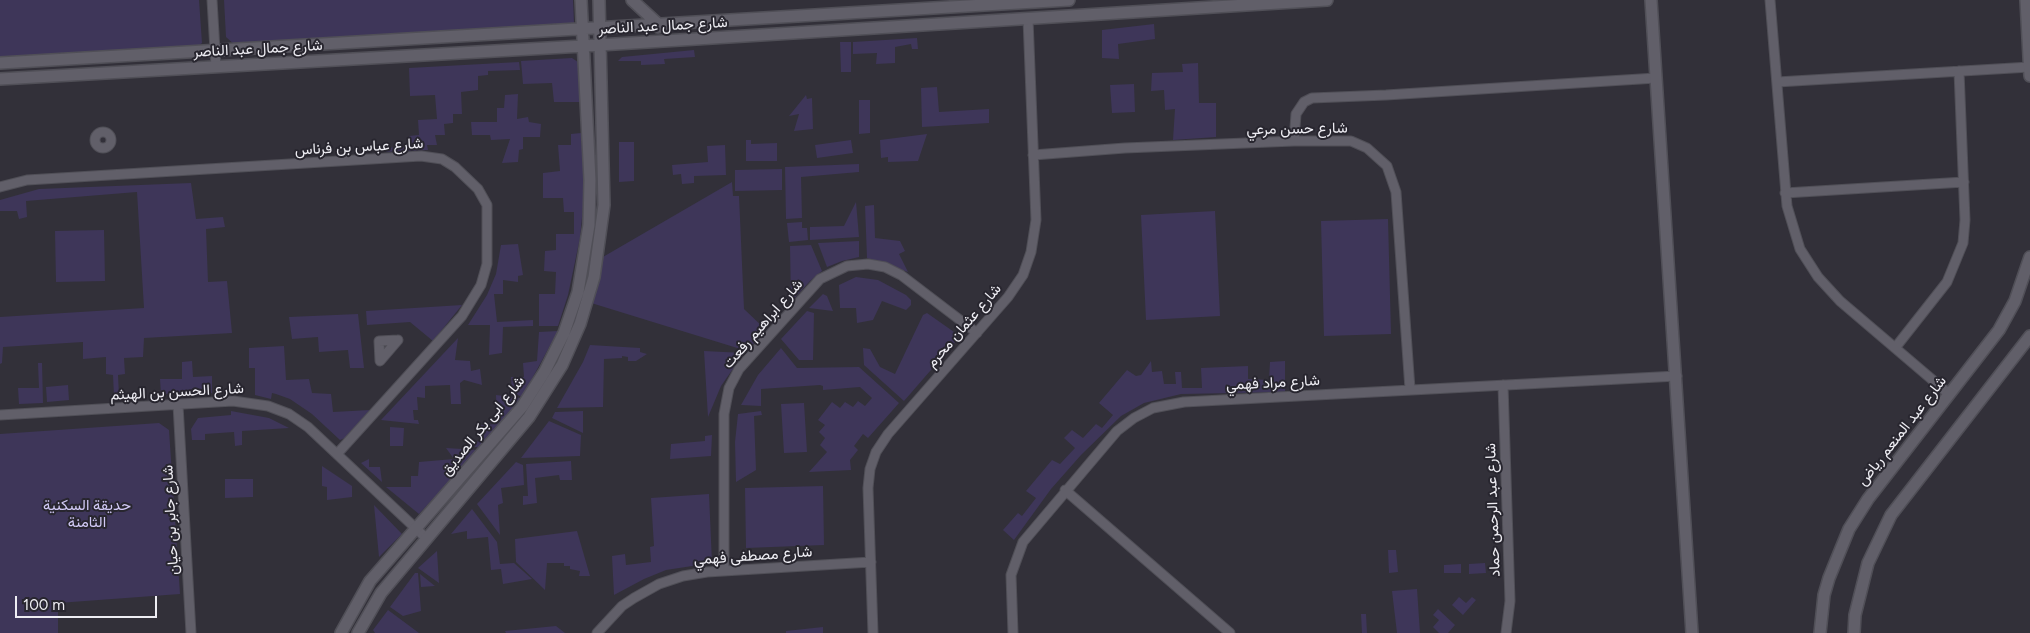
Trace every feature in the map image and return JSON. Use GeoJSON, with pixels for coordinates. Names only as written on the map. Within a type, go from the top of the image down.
{"type":"FeatureCollection","features":[{"type":"Feature","properties":{"kind":"main road","name":"شارع ابى بكر الصديق"},"geometry":{"type":"LineString","coordinates":[[341,633],[370,581],[522,407],[545,371],[564,333],[578,292],[590,225],[581,0]]}},
{"type":"Feature","properties":{"kind":"main road","name":"شارع ابى بكر الصديق"},"geometry":{"type":"LineString","coordinates":[[358,633],[381,593],[529,417],[562,365],[580,324],[594,277],[602,229],[605,180],[599,0]]}},
{"type":"Feature","properties":{"kind":"main road"},"geometry":{"type":"LineString","coordinates":[[632,0],[658,24],[659,42]]}},
{"type":"Feature","properties":{"kind":"main road","name":"شارع جمال عبد الناصر"},"geometry":{"type":"LineString","coordinates":[[0,63],[658,24],[948,4],[1069,0]]}},
{"type":"Feature","properties":{"kind":"main road","name":"شارع جمال عبد الناصر"},"geometry":{"type":"LineString","coordinates":[[0,79],[1028,19],[1186,5],[1327,0]]}},
{"type":"Feature","properties":{"kind":"main road"},"geometry":{"type":"LineString","coordinates":[[1651,0],[1677,376],[1692,633]]}},
{"type":"Feature","properties":{"kind":"main road"},"geometry":{"type":"LineString","coordinates":[[2026,0],[2030,76]]}},
{"type":"Feature","properties":{"kind":"main road"},"geometry":{"type":"LineString","coordinates":[[585,91],[602,89]]}},
{"type":"Feature","properties":{"kind":"main road","name":"شارع عبد المنعم رياض"},"geometry":{"type":"LineString","coordinates":[[1820,633],[1824,595],[1828,578],[1849,529],[1868,499],[1990,344],[2008,316],[2022,285],[2030,257]]}},
{"type":"Feature","properties":{"kind":"main road"},"geometry":{"type":"LineString","coordinates":[[1854,633],[1856,615],[1868,563],[1891,515],[2030,336]]}},
{"type":"Feature","properties":{"kind":"street"},"geometry":{"type":"LineString","coordinates":[[212,0],[216,67]]}},
{"type":"Feature","properties":{"kind":"street"},"geometry":{"type":"LineString","coordinates":[[1770,0],[1785,193],[1794,234],[1818,277],[1840,301],[1950,394]]}},
{"type":"Feature","properties":{"kind":"street","name":"شارع عثمان محرم"},"geometry":{"type":"LineString","coordinates":[[873,633],[868,488],[870,469],[876,452],[888,434],[1016,286],[1032,252],[1036,220],[1028,19]]}},
{"type":"Feature","properties":{"kind":"street"},"geometry":{"type":"LineString","coordinates":[[1776,82],[2030,67]]}},
{"type":"Feature","properties":{"kind":"street"},"geometry":{"type":"LineString","coordinates":[[1894,348],[1939,294],[1954,270],[1965,231],[1959,71]]}},
{"type":"Feature","properties":{"kind":"street"},"geometry":{"type":"LineString","coordinates":[[1294,141],[1296,114],[1304,102],[1312,98],[1656,78]]}},
{"type":"Feature","properties":{"kind":"street","name":"شارع حسن مرعي"},"geometry":{"type":"LineString","coordinates":[[1033,155],[1125,148],[1294,141],[1351,141],[1360,144],[1381,159],[1391,174],[1396,192],[1410,389]]}},
{"type":"Feature","properties":{"kind":"street","name":"شارع عباس بن فرناس"},"geometry":{"type":"LineString","coordinates":[[0,187],[27,180],[421,156],[442,159],[455,167],[478,188],[487,205],[486,264],[481,285],[462,316],[337,454]]}},
{"type":"Feature","properties":{"kind":"street"},"geometry":{"type":"LineString","coordinates":[[1785,193],[1964,182]]}},
{"type":"Feature","properties":{"kind":"street","name":"شارع ابراهيم رفعت"},"geometry":{"type":"LineString","coordinates":[[724,571],[724,414],[729,388],[739,369],[820,279],[848,266],[868,264],[885,267],[901,275],[977,333]]}},
{"type":"Feature","properties":{"kind":"street","name":"شارع مراد فهمي"},"geometry":{"type":"LineString","coordinates":[[1014,633],[1011,583],[1015,559],[1028,534],[1125,424],[1143,412],[1163,405],[1410,389],[1677,376]]}},
{"type":"Feature","properties":{"kind":"street","name":"شارع عبد الرحمن حماد"},"geometry":{"type":"LineString","coordinates":[[1503,385],[1510,601],[1506,633]]}},
{"type":"Feature","properties":{"kind":"street","name":"شارع الحسن بن الهيثم"},"geometry":{"type":"LineString","coordinates":[[0,415],[233,401],[268,406],[299,420],[426,538]]}},
{"type":"Feature","properties":{"kind":"street","name":"شارع جابر بن حيان"},"geometry":{"type":"LineString","coordinates":[[178,405],[191,633]]}},
{"type":"Feature","properties":{"kind":"street"},"geometry":{"type":"LineString","coordinates":[[1065,490],[1230,633]]}},
{"type":"Feature","properties":{"kind":"street","name":"شارع مصطفى فهمي"},"geometry":{"type":"LineString","coordinates":[[597,633],[622,606],[646,590],[683,576],[724,571],[871,562]]}},
{"type":"Feature","properties":{"kind":"green space"},"geometry":{"type":"Polygon","coordinates":[[[0,0],[199,0],[202,43],[197,47],[0,60],[0,0]]]}},
{"type":"Feature","properties":{"kind":"green space"},"geometry":{"type":"Polygon","coordinates":[[[224,0],[573,0],[574,23],[236,46],[226,37],[224,0]]]}},
{"type":"Feature","properties":{"kind":"green space"},"geometry":{"type":"Polygon","coordinates":[[[1154,24],[1155,39],[1118,44],[1119,59],[1102,58],[1102,30],[1154,24]]]}},
{"type":"Feature","properties":{"kind":"green space"},"geometry":{"type":"Polygon","coordinates":[[[917,38],[918,49],[912,49],[911,44],[895,47],[895,63],[876,64],[877,53],[853,54],[853,42],[917,38]]]}},
{"type":"Feature","properties":{"kind":"green space"},"geometry":{"type":"Polygon","coordinates":[[[840,42],[851,42],[851,72],[841,72],[840,42]]]}},
{"type":"Feature","properties":{"kind":"green space"},"geometry":{"type":"Polygon","coordinates":[[[694,50],[695,57],[664,59],[665,64],[641,65],[641,61],[618,61],[622,57],[694,50]]]}},
{"type":"Feature","properties":{"kind":"green space"},"geometry":{"type":"Polygon","coordinates":[[[572,58],[578,62],[580,70],[580,102],[554,102],[552,83],[523,84],[521,61],[572,58]]]}},
{"type":"Feature","properties":{"kind":"green space"},"geometry":{"type":"Polygon","coordinates":[[[519,62],[520,70],[488,71],[488,75],[478,76],[478,90],[461,92],[462,114],[453,114],[453,123],[444,124],[445,135],[435,135],[437,145],[427,145],[428,150],[381,152],[380,148],[409,147],[409,136],[419,135],[418,120],[437,119],[435,95],[410,96],[409,68],[519,62]]]}},
{"type":"Feature","properties":{"kind":"green space"},"geometry":{"type":"Polygon","coordinates":[[[1198,63],[1199,103],[1216,103],[1216,137],[1173,140],[1175,109],[1165,110],[1164,90],[1151,91],[1152,73],[1183,72],[1182,64],[1198,63]]]}},
{"type":"Feature","properties":{"kind":"green space"},"geometry":{"type":"Polygon","coordinates":[[[1134,84],[1135,112],[1112,113],[1110,85],[1134,84]]]}},
{"type":"Feature","properties":{"kind":"green space"},"geometry":{"type":"Polygon","coordinates":[[[937,87],[939,112],[989,109],[989,123],[922,127],[921,88],[937,87]]]}},
{"type":"Feature","properties":{"kind":"green space"},"geometry":{"type":"Polygon","coordinates":[[[518,94],[517,119],[528,117],[529,122],[541,124],[540,137],[523,137],[523,149],[519,150],[518,162],[502,163],[510,139],[491,140],[490,135],[472,135],[471,122],[497,122],[497,108],[504,108],[505,95],[518,94]]]}},
{"type":"Feature","properties":{"kind":"green space"},"geometry":{"type":"Polygon","coordinates":[[[806,95],[807,99],[812,98],[813,129],[794,131],[799,114],[789,116],[806,95]]]}},
{"type":"Feature","properties":{"kind":"green space"},"geometry":{"type":"Polygon","coordinates":[[[859,100],[870,100],[870,133],[859,134],[859,100]]]}},
{"type":"Feature","properties":{"kind":"green space"},"geometry":{"type":"Polygon","coordinates":[[[581,133],[584,176],[583,207],[580,238],[568,295],[558,326],[539,326],[539,294],[555,294],[556,272],[544,271],[545,251],[556,250],[556,234],[574,234],[574,212],[564,212],[563,198],[543,198],[543,173],[560,171],[558,145],[571,145],[571,134],[581,133]]]}},
{"type":"Feature","properties":{"kind":"green space"},"geometry":{"type":"Polygon","coordinates":[[[927,134],[918,161],[888,162],[888,157],[881,158],[880,140],[927,134]]]}},
{"type":"Feature","properties":{"kind":"green space"},"geometry":{"type":"Polygon","coordinates":[[[598,137],[603,182],[596,261],[732,182],[733,196],[739,196],[744,309],[764,328],[763,333],[747,351],[588,302],[572,350],[557,368],[577,322],[590,263],[598,202],[598,137]]]}},
{"type":"Feature","properties":{"kind":"green space"},"geometry":{"type":"Polygon","coordinates":[[[746,140],[751,140],[751,144],[777,143],[777,161],[746,161],[746,140]]]}},
{"type":"Feature","properties":{"kind":"green space"},"geometry":{"type":"Polygon","coordinates":[[[851,140],[853,153],[817,158],[815,145],[851,140]]]}},
{"type":"Feature","properties":{"kind":"green space"},"geometry":{"type":"Polygon","coordinates":[[[619,142],[634,142],[634,181],[619,182],[619,142]]]}},
{"type":"Feature","properties":{"kind":"green space"},"geometry":{"type":"Polygon","coordinates":[[[725,145],[726,175],[694,176],[694,183],[682,184],[681,174],[673,175],[672,165],[708,162],[707,146],[725,145]]]}},
{"type":"Feature","properties":{"kind":"green space"},"geometry":{"type":"Polygon","coordinates":[[[859,164],[859,172],[801,177],[802,218],[786,219],[785,167],[859,164]]]}},
{"type":"Feature","properties":{"kind":"green space"},"geometry":{"type":"Polygon","coordinates":[[[782,169],[782,190],[735,191],[735,170],[782,169]]]}},
{"type":"Feature","properties":{"kind":"green space"},"geometry":{"type":"Polygon","coordinates":[[[191,183],[196,219],[223,217],[225,227],[206,229],[208,282],[227,281],[232,333],[144,338],[143,357],[124,358],[125,374],[118,375],[119,396],[114,396],[113,375],[106,374],[106,357],[83,359],[83,342],[3,347],[2,363],[0,364],[0,317],[144,308],[137,192],[26,201],[27,217],[19,219],[17,211],[0,211],[0,200],[39,189],[191,183]]]}},
{"type":"Feature","properties":{"kind":"green space"},"geometry":{"type":"Polygon","coordinates":[[[856,202],[859,237],[810,240],[810,227],[844,226],[856,202]]]}},
{"type":"Feature","properties":{"kind":"green space"},"geometry":{"type":"Polygon","coordinates":[[[874,205],[875,238],[900,241],[905,251],[899,254],[908,272],[867,258],[865,206],[874,205]]]}},
{"type":"Feature","properties":{"kind":"green space"},"geometry":{"type":"Polygon","coordinates":[[[1215,211],[1220,316],[1146,320],[1141,215],[1215,211]]]}},
{"type":"Feature","properties":{"kind":"green space"},"geometry":{"type":"Polygon","coordinates":[[[1388,219],[1391,334],[1324,336],[1321,221],[1388,219]]]}},
{"type":"Feature","properties":{"kind":"green space"},"geometry":{"type":"Polygon","coordinates":[[[802,222],[802,228],[807,228],[808,240],[789,242],[787,223],[802,222]]]}},
{"type":"Feature","properties":{"kind":"green space"},"geometry":{"type":"Polygon","coordinates":[[[104,230],[105,281],[56,282],[55,231],[104,230]]]}},
{"type":"Feature","properties":{"kind":"green space"},"geometry":{"type":"Polygon","coordinates":[[[859,241],[859,257],[827,267],[818,243],[859,241]]]}},
{"type":"Feature","properties":{"kind":"green space"},"geometry":{"type":"Polygon","coordinates":[[[518,244],[523,275],[518,276],[518,282],[503,280],[503,294],[494,294],[497,322],[533,320],[533,326],[503,327],[502,353],[489,355],[490,325],[468,325],[487,295],[496,274],[501,245],[518,244]]]}},
{"type":"Feature","properties":{"kind":"green space"},"geometry":{"type":"Polygon","coordinates":[[[811,245],[822,271],[791,302],[790,246],[811,245]]]}},
{"type":"Feature","properties":{"kind":"green space"},"geometry":{"type":"Polygon","coordinates":[[[856,277],[878,280],[906,295],[911,300],[911,305],[906,310],[882,301],[873,320],[857,323],[856,308],[840,308],[839,285],[856,277]]]}},
{"type":"Feature","properties":{"kind":"green space"},"geometry":{"type":"Polygon","coordinates":[[[823,294],[827,296],[833,311],[809,308],[823,294]]]}},
{"type":"Feature","properties":{"kind":"green space"},"geometry":{"type":"Polygon","coordinates":[[[462,305],[433,341],[410,322],[367,325],[366,311],[462,305]]]}},
{"type":"Feature","properties":{"kind":"green space"},"geometry":{"type":"Polygon","coordinates":[[[807,311],[814,313],[813,360],[799,360],[781,339],[807,311]]]}},
{"type":"Feature","properties":{"kind":"green space"},"geometry":{"type":"Polygon","coordinates":[[[927,313],[954,332],[957,340],[904,401],[864,365],[863,348],[870,349],[880,367],[895,374],[923,315],[927,313]]]}},
{"type":"Feature","properties":{"kind":"green space"},"geometry":{"type":"Polygon","coordinates":[[[358,314],[364,368],[350,368],[348,350],[319,352],[318,337],[292,339],[289,317],[358,314]]]}},
{"type":"Feature","properties":{"kind":"green space"},"geometry":{"type":"Polygon","coordinates":[[[558,331],[522,397],[512,392],[511,377],[524,377],[523,363],[537,361],[539,332],[558,331]]]}},
{"type":"Feature","properties":{"kind":"green space"},"geometry":{"type":"Polygon","coordinates":[[[458,338],[455,360],[470,361],[471,371],[480,369],[482,385],[464,380],[460,383],[461,404],[451,404],[450,385],[425,386],[425,398],[417,397],[418,410],[413,410],[414,420],[418,420],[419,424],[381,420],[458,338]]]}},
{"type":"Feature","properties":{"kind":"green space"},"geometry":{"type":"Polygon","coordinates":[[[590,345],[640,348],[640,352],[647,354],[636,361],[628,361],[628,357],[622,356],[622,358],[604,359],[603,407],[557,408],[583,362],[590,345]]]}},
{"type":"Feature","properties":{"kind":"green space"},"geometry":{"type":"Polygon","coordinates":[[[284,346],[286,380],[309,379],[312,393],[331,394],[333,412],[370,410],[345,438],[340,440],[312,414],[290,399],[272,393],[271,399],[255,395],[255,368],[249,368],[249,348],[284,346]]]}},
{"type":"Feature","properties":{"kind":"green space"},"geometry":{"type":"Polygon","coordinates":[[[781,348],[797,368],[859,367],[899,403],[868,438],[863,434],[854,446],[858,450],[850,460],[851,470],[809,472],[827,452],[820,445],[825,438],[819,432],[825,425],[818,420],[832,402],[840,408],[845,402],[853,407],[858,401],[865,406],[872,398],[860,387],[823,390],[823,386],[820,385],[761,389],[761,406],[741,405],[758,375],[781,348]]]}},
{"type":"Feature","properties":{"kind":"green space"},"geometry":{"type":"Polygon","coordinates":[[[704,351],[744,353],[721,386],[708,417],[704,351]]]}},
{"type":"Feature","properties":{"kind":"green space"},"geometry":{"type":"Polygon","coordinates":[[[192,361],[193,377],[212,376],[212,393],[161,394],[160,379],[182,379],[182,362],[192,361]]]}},
{"type":"Feature","properties":{"kind":"green space"},"geometry":{"type":"Polygon","coordinates":[[[1151,361],[1152,372],[1162,371],[1164,384],[1176,384],[1175,372],[1181,372],[1182,388],[1202,388],[1201,368],[1248,366],[1248,379],[1269,380],[1270,362],[1285,361],[1285,392],[1181,394],[1144,403],[1121,416],[1081,455],[1051,489],[1014,540],[1003,530],[1018,513],[1022,516],[1036,498],[1026,491],[1052,460],[1060,464],[1075,448],[1064,438],[1072,430],[1083,438],[1096,424],[1102,428],[1113,415],[1099,403],[1127,370],[1136,376],[1141,375],[1151,361]]]}},
{"type":"Feature","properties":{"kind":"green space"},"geometry":{"type":"Polygon","coordinates":[[[38,363],[42,363],[43,403],[19,404],[18,388],[39,388],[38,363]]]}},
{"type":"Feature","properties":{"kind":"green space"},"geometry":{"type":"Polygon","coordinates":[[[68,385],[69,400],[47,402],[46,387],[68,385]]]}},
{"type":"Feature","properties":{"kind":"green space"},"geometry":{"type":"Polygon","coordinates":[[[496,395],[520,398],[503,425],[482,447],[475,447],[474,442],[481,441],[481,425],[497,424],[496,395]]]}},
{"type":"Feature","properties":{"kind":"green space"},"geometry":{"type":"Polygon","coordinates":[[[804,403],[807,452],[784,453],[781,404],[804,403]]]}},
{"type":"Feature","properties":{"kind":"green space"},"geometry":{"type":"Polygon","coordinates":[[[231,411],[269,418],[289,428],[242,431],[242,445],[235,446],[234,432],[205,434],[205,440],[192,440],[191,429],[198,418],[231,415],[231,411]]]}},
{"type":"Feature","properties":{"kind":"green space"},"geometry":{"type":"Polygon","coordinates":[[[583,411],[583,433],[552,418],[555,412],[583,411]]]}},
{"type":"Feature","properties":{"kind":"green space"},"geometry":{"type":"Polygon","coordinates":[[[761,411],[762,415],[754,416],[756,470],[736,482],[735,442],[738,414],[761,411]]]}},
{"type":"Feature","properties":{"kind":"green space"},"geometry":{"type":"Polygon","coordinates":[[[549,421],[581,435],[580,456],[521,458],[549,421]]]}},
{"type":"Feature","properties":{"kind":"green space","name":"حديقة السكنية الثامنة"},"geometry":{"type":"Polygon","coordinates":[[[159,423],[169,430],[180,594],[58,603],[58,633],[0,633],[0,434],[159,423]]]}},
{"type":"Feature","properties":{"kind":"green space"},"geometry":{"type":"Polygon","coordinates":[[[390,427],[404,428],[403,446],[390,446],[390,427]]]}},
{"type":"Feature","properties":{"kind":"green space"},"geometry":{"type":"Polygon","coordinates":[[[712,435],[711,456],[670,459],[671,444],[705,441],[705,436],[712,435]]]}},
{"type":"Feature","properties":{"kind":"green space"},"geometry":{"type":"Polygon","coordinates":[[[446,448],[478,450],[419,514],[386,487],[411,487],[411,476],[418,476],[419,462],[454,459],[446,448]]]}},
{"type":"Feature","properties":{"kind":"green space"},"geometry":{"type":"Polygon","coordinates":[[[369,459],[369,467],[380,467],[382,482],[361,463],[369,459]]]}},
{"type":"Feature","properties":{"kind":"green space"},"geometry":{"type":"Polygon","coordinates":[[[571,461],[572,480],[560,480],[559,475],[535,478],[537,503],[523,505],[523,496],[528,496],[526,464],[571,461]]]}},
{"type":"Feature","properties":{"kind":"green space"},"geometry":{"type":"Polygon","coordinates":[[[516,462],[523,465],[524,485],[501,488],[503,503],[498,505],[500,535],[477,504],[516,462]]]}},
{"type":"Feature","properties":{"kind":"green space"},"geometry":{"type":"Polygon","coordinates":[[[322,466],[352,486],[352,497],[327,500],[327,487],[322,486],[322,466]]]}},
{"type":"Feature","properties":{"kind":"green space"},"geometry":{"type":"Polygon","coordinates":[[[225,479],[253,479],[253,497],[225,498],[225,479]]]}},
{"type":"Feature","properties":{"kind":"green space"},"geometry":{"type":"Polygon","coordinates":[[[823,486],[824,545],[746,548],[745,488],[823,486]]]}},
{"type":"Feature","properties":{"kind":"green space"},"geometry":{"type":"Polygon","coordinates":[[[709,494],[712,563],[666,570],[614,595],[612,556],[625,554],[626,565],[651,562],[650,547],[654,546],[651,498],[709,494]]]}},
{"type":"Feature","properties":{"kind":"green space"},"geometry":{"type":"Polygon","coordinates":[[[374,505],[402,534],[379,557],[374,505]]]}},
{"type":"Feature","properties":{"kind":"green space"},"geometry":{"type":"Polygon","coordinates":[[[472,509],[497,542],[500,564],[514,563],[532,579],[503,584],[501,569],[491,570],[488,537],[467,539],[467,531],[451,534],[472,509]]]}},
{"type":"Feature","properties":{"kind":"green space"},"geometry":{"type":"Polygon","coordinates":[[[577,531],[590,576],[579,576],[580,571],[570,569],[570,566],[564,566],[564,563],[547,563],[545,590],[516,562],[515,539],[577,531]]]}},
{"type":"Feature","properties":{"kind":"green space"},"geometry":{"type":"Polygon","coordinates":[[[1388,550],[1396,550],[1398,572],[1389,573],[1388,550]]]}},
{"type":"Feature","properties":{"kind":"green space"},"geometry":{"type":"Polygon","coordinates":[[[437,551],[439,583],[418,568],[437,551]]]}},
{"type":"Feature","properties":{"kind":"green space"},"geometry":{"type":"Polygon","coordinates":[[[1485,563],[1486,573],[1469,574],[1469,564],[1485,563]]]}},
{"type":"Feature","properties":{"kind":"green space"},"geometry":{"type":"Polygon","coordinates":[[[1461,564],[1461,573],[1444,573],[1444,565],[1461,564]]]}},
{"type":"Feature","properties":{"kind":"green space"},"geometry":{"type":"Polygon","coordinates":[[[415,573],[418,573],[421,611],[403,616],[390,607],[415,573]]]}},
{"type":"Feature","properties":{"kind":"green space"},"geometry":{"type":"Polygon","coordinates":[[[420,574],[435,586],[421,587],[420,574]]]}},
{"type":"Feature","properties":{"kind":"green space"},"geometry":{"type":"Polygon","coordinates":[[[1417,589],[1420,633],[1397,633],[1392,591],[1417,589]]]}},
{"type":"Feature","properties":{"kind":"green space"},"geometry":{"type":"Polygon","coordinates":[[[1459,597],[1466,603],[1472,597],[1476,600],[1463,615],[1452,605],[1459,597]]]}},
{"type":"Feature","properties":{"kind":"green space"},"geometry":{"type":"Polygon","coordinates":[[[1438,609],[1455,625],[1448,633],[1439,633],[1433,627],[1439,620],[1433,615],[1438,609]]]}},
{"type":"Feature","properties":{"kind":"green space"},"geometry":{"type":"Polygon","coordinates":[[[388,610],[419,633],[375,633],[373,630],[388,610]]]}},
{"type":"Feature","properties":{"kind":"green space"},"geometry":{"type":"Polygon","coordinates":[[[1361,614],[1366,614],[1367,633],[1362,633],[1361,614]]]}},
{"type":"Feature","properties":{"kind":"green space"},"geometry":{"type":"Polygon","coordinates":[[[556,626],[565,633],[506,633],[505,631],[556,626]]]}},
{"type":"Feature","properties":{"kind":"green space"},"geometry":{"type":"Polygon","coordinates":[[[823,627],[823,633],[786,633],[786,631],[823,627]]]}}]}
